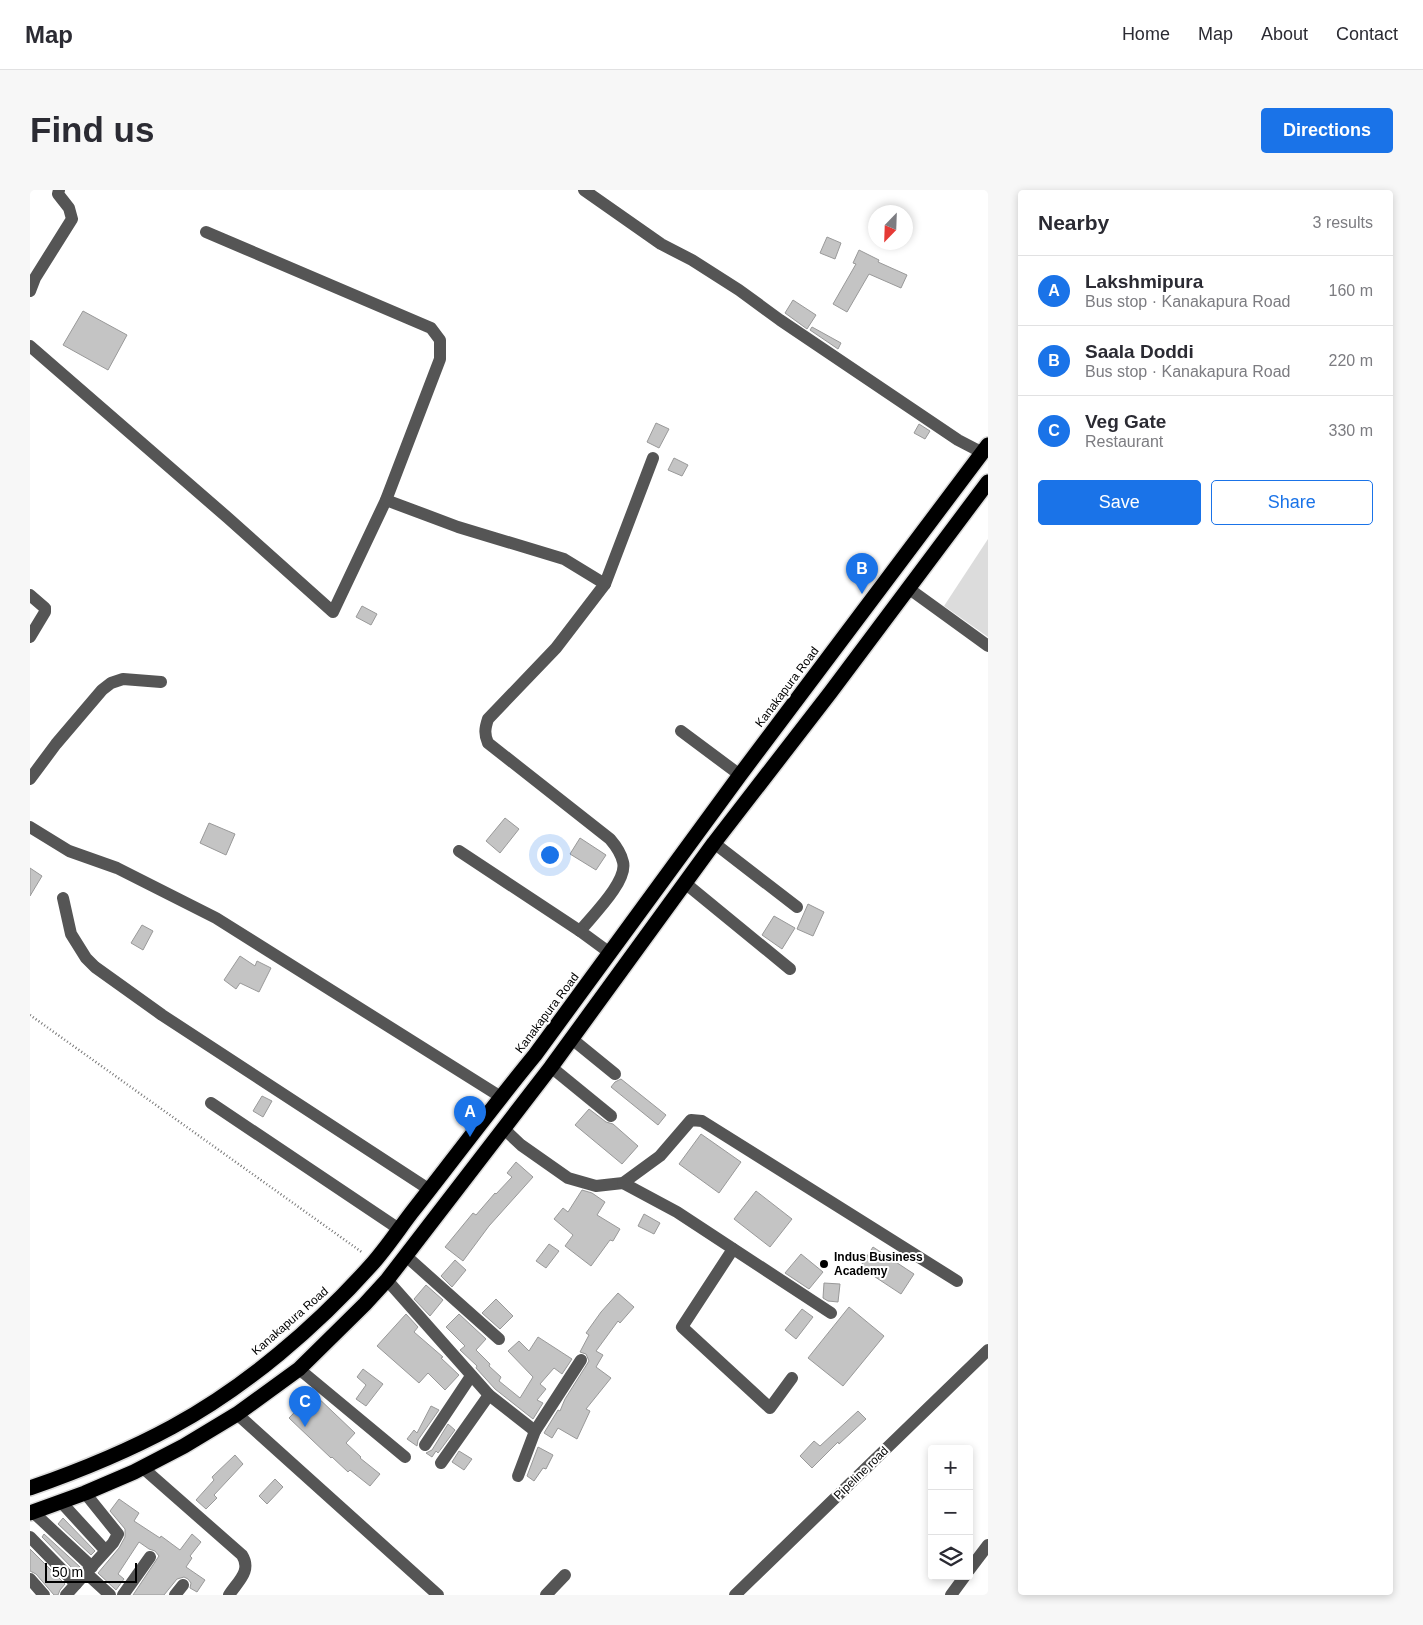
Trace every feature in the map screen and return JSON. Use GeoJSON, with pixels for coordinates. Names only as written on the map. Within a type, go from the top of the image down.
{"type":"FeatureCollection","features":[{"type":"Feature","properties":{"kind":"highway","name":"Kanakapura Road"},"geometry":{"type":"LineString","coordinates":[[30,1488],[122,1452],[173,1427],[215,1401],[280,1354],[348,1291],[375,1261],[535,1054],[740,775],[985,449]]}},
{"type":"Feature","properties":{"kind":"highway"},"geometry":{"type":"LineString","coordinates":[[31,1512],[85,1493],[143,1468],[184,1446],[236,1414],[299,1369],[365,1304],[406,1256],[551,1067],[714,843],[830,693],[988,482]]}},
{"type":"Feature","properties":{"kind":"highway"},"geometry":{"type":"LineString","coordinates":[[640,912],[655,924]]}},
{"type":"Feature","properties":{"kind":"street"},"geometry":{"type":"LineString","coordinates":[[584,190],[661,244],[692,260],[739,290],[780,320],[958,440],[985,449]]}},
{"type":"Feature","properties":{"kind":"street"},"geometry":{"type":"LineString","coordinates":[[30,291],[35,278],[72,219],[69,208],[55,191]]}},
{"type":"Feature","properties":{"kind":"street"},"geometry":{"type":"LineString","coordinates":[[30,346],[228,518],[332,612],[386,500],[440,358],[440,340],[431,328],[206,232]]}},
{"type":"Feature","properties":{"kind":"street"},"geometry":{"type":"LineString","coordinates":[[580,930],[623,876],[624,864],[619,849],[610,838],[488,743],[485,729],[488,719],[556,648],[606,584],[653,458]]}},
{"type":"Feature","properties":{"kind":"street"},"geometry":{"type":"LineString","coordinates":[[386,500],[458,527],[564,559],[606,584]]}},
{"type":"Feature","properties":{"kind":"street"},"geometry":{"type":"LineString","coordinates":[[908,588],[988,646]]}},
{"type":"Feature","properties":{"kind":"street"},"geometry":{"type":"LineString","coordinates":[[30,595],[45,608],[45,612],[30,637]]}},
{"type":"Feature","properties":{"kind":"street"},"geometry":{"type":"LineString","coordinates":[[30,779],[56,744],[106,686],[123,679],[161,682]]}},
{"type":"Feature","properties":{"kind":"street"},"geometry":{"type":"LineString","coordinates":[[681,731],[740,775]]}},
{"type":"Feature","properties":{"kind":"street"},"geometry":{"type":"LineString","coordinates":[[30,827],[69,851],[117,868],[216,918],[501,1097]]}},
{"type":"Feature","properties":{"kind":"street"},"geometry":{"type":"LineString","coordinates":[[714,843],[797,907]]}},
{"type":"Feature","properties":{"kind":"street"},"geometry":{"type":"LineString","coordinates":[[459,851],[580,930],[610,952]]}},
{"type":"Feature","properties":{"kind":"street"},"geometry":{"type":"LineString","coordinates":[[685,883],[790,969]]}},
{"type":"Feature","properties":{"kind":"street"},"geometry":{"type":"LineString","coordinates":[[62,898],[71,934],[86,958],[95,967],[170,1020],[430,1190]]}},
{"type":"Feature","properties":{"kind":"street"},"geometry":{"type":"LineString","coordinates":[[572,1039],[615,1074]]}},
{"type":"Feature","properties":{"kind":"street"},"geometry":{"type":"LineString","coordinates":[[551,1067],[611,1116]]}},
{"type":"Feature","properties":{"kind":"street"},"geometry":{"type":"LineString","coordinates":[[211,1103],[399,1229]]}},
{"type":"Feature","properties":{"kind":"street"},"geometry":{"type":"LineString","coordinates":[[503,1128],[521,1144],[568,1178],[596,1186],[623,1183],[660,1156],[691,1120],[702,1121],[957,1281]]}},
{"type":"Feature","properties":{"kind":"street"},"geometry":{"type":"LineString","coordinates":[[623,1183],[677,1212],[831,1313]]}},
{"type":"Feature","properties":{"kind":"street"},"geometry":{"type":"LineString","coordinates":[[733,1249],[682,1328],[770,1408],[792,1378]]}},
{"type":"Feature","properties":{"kind":"street"},"geometry":{"type":"LineString","coordinates":[[406,1256],[499,1339]]}},
{"type":"Feature","properties":{"kind":"street"},"geometry":{"type":"LineString","coordinates":[[387,1280],[489,1395],[535,1431]]}},
{"type":"Feature","properties":{"kind":"street","name":"Pipeline road"},"geometry":{"type":"LineString","coordinates":[[735,1595],[988,1350]]}},
{"type":"Feature","properties":{"kind":"street"},"geometry":{"type":"LineString","coordinates":[[518,1476],[535,1431],[581,1360]]}},
{"type":"Feature","properties":{"kind":"street"},"geometry":{"type":"LineString","coordinates":[[299,1369],[405,1457]]}},
{"type":"Feature","properties":{"kind":"street"},"geometry":{"type":"LineString","coordinates":[[425,1445],[471,1376]]}},
{"type":"Feature","properties":{"kind":"street"},"geometry":{"type":"LineString","coordinates":[[441,1463],[489,1395]]}},
{"type":"Feature","properties":{"kind":"street"},"geometry":{"type":"LineString","coordinates":[[236,1414],[438,1595]]}},
{"type":"Feature","properties":{"kind":"street"},"geometry":{"type":"LineString","coordinates":[[143,1468],[242,1555],[246,1562],[246,1570],[230,1595]]}},
{"type":"Feature","properties":{"kind":"street"},"geometry":{"type":"LineString","coordinates":[[66,1595],[118,1534],[85,1493]]}},
{"type":"Feature","properties":{"kind":"street"},"geometry":{"type":"LineString","coordinates":[[61,1502],[106,1550]]}},
{"type":"Feature","properties":{"kind":"street"},"geometry":{"type":"LineString","coordinates":[[31,1512],[89,1570],[110,1595]]}},
{"type":"Feature","properties":{"kind":"street"},"geometry":{"type":"LineString","coordinates":[[30,1536],[76,1584]]}},
{"type":"Feature","properties":{"kind":"street"},"geometry":{"type":"LineString","coordinates":[[973,1565],[988,1545]]}},
{"type":"Feature","properties":{"kind":"street"},"geometry":{"type":"LineString","coordinates":[[123,1595],[150,1557]]}},
{"type":"Feature","properties":{"kind":"street"},"geometry":{"type":"LineString","coordinates":[[546,1595],[565,1574]]}},
{"type":"Feature","properties":{"kind":"street"},"geometry":{"type":"LineString","coordinates":[[30,1579],[44,1595]]}},
{"type":"Feature","properties":{"kind":"street"},"geometry":{"type":"LineString","coordinates":[[950,1595],[962,1580]]}},
{"type":"Feature","properties":{"kind":"street"},"geometry":{"type":"LineString","coordinates":[[175,1595],[183,1585]]}},
{"type":"Feature","properties":{"kind":"path"},"geometry":{"type":"LineString","coordinates":[[30,1015],[375,1261]]}},
{"type":"Feature","properties":{"kind":"shaded area"},"geometry":{"type":"Polygon","coordinates":[[[988,539],[988,637],[944,606],[988,539]]]}},
{"type":"Feature","properties":{"kind":"building"},"geometry":{"type":"Polygon","coordinates":[[[827,237],[841,243],[835,259],[820,253],[827,237]]]}},
{"type":"Feature","properties":{"kind":"building"},"geometry":{"type":"Polygon","coordinates":[[[859,250],[879,260],[878,262],[907,275],[901,288],[869,274],[847,312],[833,304],[856,264],[853,263],[859,250]]]}},
{"type":"Feature","properties":{"kind":"building"},"geometry":{"type":"Polygon","coordinates":[[[793,300],[816,315],[807,329],[785,313],[793,300]]]}},
{"type":"Feature","properties":{"kind":"building"},"geometry":{"type":"Polygon","coordinates":[[[83,311],[127,335],[108,370],[63,345],[83,311]]]}},
{"type":"Feature","properties":{"kind":"building"},"geometry":{"type":"Polygon","coordinates":[[[812,327],[841,343],[838,349],[810,330],[812,327]]]}},
{"type":"Feature","properties":{"kind":"building"},"geometry":{"type":"Polygon","coordinates":[[[656,423],[669,429],[659,448],[647,442],[656,423]]]}},
{"type":"Feature","properties":{"kind":"building"},"geometry":{"type":"Polygon","coordinates":[[[919,424],[930,431],[925,439],[914,433],[919,424]]]}},
{"type":"Feature","properties":{"kind":"building"},"geometry":{"type":"Polygon","coordinates":[[[674,458],[688,465],[682,476],[668,470],[674,458]]]}},
{"type":"Feature","properties":{"kind":"building"},"geometry":{"type":"Polygon","coordinates":[[[362,606],[377,614],[371,625],[356,617],[362,606]]]}},
{"type":"Feature","properties":{"kind":"building"},"geometry":{"type":"Polygon","coordinates":[[[505,818],[519,829],[500,853],[486,841],[505,818]]]}},
{"type":"Feature","properties":{"kind":"building"},"geometry":{"type":"Polygon","coordinates":[[[209,823],[235,834],[226,855],[200,843],[209,823]]]}},
{"type":"Feature","properties":{"kind":"building"},"geometry":{"type":"Polygon","coordinates":[[[580,838],[606,855],[596,870],[570,854],[580,838]]]}},
{"type":"Feature","properties":{"kind":"building"},"geometry":{"type":"Polygon","coordinates":[[[30,868],[42,876],[30,896],[30,868]]]}},
{"type":"Feature","properties":{"kind":"building"},"geometry":{"type":"Polygon","coordinates":[[[808,904],[824,912],[813,936],[797,929],[808,904]]]}},
{"type":"Feature","properties":{"kind":"building"},"geometry":{"type":"Polygon","coordinates":[[[774,916],[795,928],[782,949],[762,935],[774,916]]]}},
{"type":"Feature","properties":{"kind":"building"},"geometry":{"type":"Polygon","coordinates":[[[142,925],[153,931],[143,950],[131,943],[142,925]]]}},
{"type":"Feature","properties":{"kind":"building"},"geometry":{"type":"Polygon","coordinates":[[[240,956],[255,966],[257,961],[271,968],[259,992],[240,983],[236,989],[224,980],[240,956]]]}},
{"type":"Feature","properties":{"kind":"building"},"geometry":{"type":"Polygon","coordinates":[[[621,1079],[666,1115],[658,1125],[611,1087],[621,1079]]]}},
{"type":"Feature","properties":{"kind":"building"},"geometry":{"type":"Polygon","coordinates":[[[262,1096],[272,1101],[263,1117],[253,1111],[262,1096]]]}},
{"type":"Feature","properties":{"kind":"building"},"geometry":{"type":"Polygon","coordinates":[[[589,1109],[606,1122],[613,1124],[638,1146],[622,1164],[575,1125],[589,1109]]]}},
{"type":"Feature","properties":{"kind":"building"},"geometry":{"type":"Polygon","coordinates":[[[701,1134],[741,1162],[719,1193],[679,1164],[701,1134]]]}},
{"type":"Feature","properties":{"kind":"building"},"geometry":{"type":"Polygon","coordinates":[[[516,1162],[533,1177],[489,1226],[463,1261],[445,1247],[473,1213],[476,1215],[512,1177],[507,1173],[516,1162]]]}},
{"type":"Feature","properties":{"kind":"building"},"geometry":{"type":"Polygon","coordinates":[[[582,1190],[592,1193],[605,1202],[597,1215],[620,1229],[613,1241],[610,1240],[591,1266],[565,1246],[573,1235],[554,1219],[563,1208],[568,1212],[582,1190]]]}},
{"type":"Feature","properties":{"kind":"building"},"geometry":{"type":"Polygon","coordinates":[[[756,1191],[792,1219],[770,1247],[734,1219],[756,1191]]]}},
{"type":"Feature","properties":{"kind":"building"},"geometry":{"type":"Polygon","coordinates":[[[644,1214],[660,1223],[654,1234],[638,1226],[644,1214]]]}},
{"type":"Feature","properties":{"kind":"building"},"geometry":{"type":"Polygon","coordinates":[[[549,1244],[559,1251],[546,1268],[536,1261],[549,1244]]]}},
{"type":"Feature","properties":{"kind":"building"},"geometry":{"type":"Polygon","coordinates":[[[873,1247],[914,1274],[901,1294],[860,1267],[873,1247]]]}},
{"type":"Feature","properties":{"kind":"building"},"geometry":{"type":"Polygon","coordinates":[[[801,1254],[823,1272],[809,1289],[785,1273],[801,1254]]]}},
{"type":"Feature","properties":{"kind":"building"},"geometry":{"type":"Polygon","coordinates":[[[455,1260],[466,1270],[452,1287],[441,1276],[455,1260]]]}},
{"type":"Feature","properties":{"kind":"building"},"geometry":{"type":"Polygon","coordinates":[[[824,1283],[840,1284],[838,1302],[828,1301],[823,1298],[824,1283]]]}},
{"type":"Feature","properties":{"kind":"building"},"geometry":{"type":"Polygon","coordinates":[[[426,1285],[443,1300],[430,1316],[414,1299],[426,1285]]]}},
{"type":"Feature","properties":{"kind":"building"},"geometry":{"type":"Polygon","coordinates":[[[618,1293],[634,1307],[620,1323],[618,1321],[596,1351],[603,1355],[596,1367],[611,1378],[586,1409],[590,1411],[577,1439],[558,1428],[552,1438],[544,1433],[558,1410],[560,1411],[565,1399],[589,1361],[586,1354],[580,1352],[589,1335],[586,1333],[618,1293]]]}},
{"type":"Feature","properties":{"kind":"building"},"geometry":{"type":"Polygon","coordinates":[[[496,1299],[513,1316],[500,1329],[482,1313],[496,1299]]]}},
{"type":"Feature","properties":{"kind":"building"},"geometry":{"type":"Polygon","coordinates":[[[849,1307],[884,1336],[843,1386],[808,1358],[849,1307]]]}},
{"type":"Feature","properties":{"kind":"building"},"geometry":{"type":"Polygon","coordinates":[[[802,1309],[813,1317],[796,1339],[785,1330],[802,1309]]]}},
{"type":"Feature","properties":{"kind":"building"},"geometry":{"type":"Polygon","coordinates":[[[406,1314],[418,1327],[414,1332],[443,1357],[441,1358],[459,1375],[445,1390],[428,1373],[419,1383],[377,1346],[406,1314]]]}},
{"type":"Feature","properties":{"kind":"building"},"geometry":{"type":"Polygon","coordinates":[[[459,1314],[486,1339],[476,1350],[501,1377],[499,1381],[520,1398],[533,1377],[508,1351],[519,1341],[529,1351],[538,1337],[572,1359],[562,1374],[554,1368],[540,1384],[546,1389],[537,1400],[543,1403],[533,1419],[495,1389],[476,1368],[477,1366],[460,1350],[465,1346],[446,1327],[459,1314]]]}},
{"type":"Feature","properties":{"kind":"building"},"geometry":{"type":"Polygon","coordinates":[[[363,1369],[383,1384],[366,1406],[356,1399],[366,1385],[357,1377],[363,1369]]]}},
{"type":"Feature","properties":{"kind":"building"},"geometry":{"type":"Polygon","coordinates":[[[313,1393],[355,1433],[346,1443],[360,1458],[380,1474],[370,1486],[331,1458],[289,1418],[313,1393]]]}},
{"type":"Feature","properties":{"kind":"building"},"geometry":{"type":"Polygon","coordinates":[[[431,1406],[439,1410],[418,1440],[417,1446],[407,1439],[414,1430],[417,1433],[431,1406]]]}},
{"type":"Feature","properties":{"kind":"building"},"geometry":{"type":"Polygon","coordinates":[[[858,1411],[866,1419],[839,1444],[838,1442],[812,1468],[800,1456],[814,1441],[820,1446],[858,1411]]]}},
{"type":"Feature","properties":{"kind":"building"},"geometry":{"type":"Polygon","coordinates":[[[448,1424],[455,1430],[438,1453],[436,1451],[432,1457],[426,1453],[432,1450],[448,1424]]]}},
{"type":"Feature","properties":{"kind":"building"},"geometry":{"type":"Polygon","coordinates":[[[538,1447],[553,1455],[546,1469],[543,1468],[534,1481],[527,1476],[538,1447]]]}},
{"type":"Feature","properties":{"kind":"building"},"geometry":{"type":"Polygon","coordinates":[[[459,1451],[472,1459],[464,1470],[452,1462],[459,1451]]]}},
{"type":"Feature","properties":{"kind":"building"},"geometry":{"type":"Polygon","coordinates":[[[235,1455],[243,1464],[214,1495],[217,1498],[206,1509],[196,1500],[214,1480],[212,1477],[235,1455]]]}},
{"type":"Feature","properties":{"kind":"building"},"geometry":{"type":"Polygon","coordinates":[[[275,1479],[283,1487],[267,1504],[259,1496],[275,1479]]]}},
{"type":"Feature","properties":{"kind":"building"},"geometry":{"type":"Polygon","coordinates":[[[119,1499],[139,1513],[134,1521],[160,1538],[161,1536],[180,1550],[192,1534],[201,1542],[190,1556],[192,1558],[186,1567],[205,1580],[197,1592],[190,1588],[191,1583],[184,1577],[177,1579],[164,1595],[133,1595],[159,1556],[155,1551],[139,1542],[118,1574],[124,1579],[116,1590],[98,1573],[119,1548],[125,1537],[125,1529],[110,1511],[119,1499]]]}},
{"type":"Feature","properties":{"kind":"building"},"geometry":{"type":"Polygon","coordinates":[[[63,1518],[95,1551],[91,1555],[58,1524],[63,1518]]]}},
{"type":"Feature","properties":{"kind":"building"},"geometry":{"type":"Polygon","coordinates":[[[44,1534],[80,1567],[76,1572],[42,1537],[44,1534]]]}},
{"type":"Feature","properties":{"kind":"building"},"geometry":{"type":"Polygon","coordinates":[[[30,1549],[65,1584],[58,1595],[54,1595],[36,1574],[30,1571],[30,1549]]]}},
{"type":"Feature","properties":{"kind":"place","name":"Saala Doddi"},"geometry":{"type":"Point","coordinates":[862,594]}},
{"type":"Feature","properties":{"kind":"place","name":"Lakshmipura"},"geometry":{"type":"Point","coordinates":[470,1137]}},
{"type":"Feature","properties":{"kind":"place","name":"Indus Business Academy"},"geometry":{"type":"Point","coordinates":[824,1264]}},
{"type":"Feature","properties":{"kind":"place","name":"Veg Gate"},"geometry":{"type":"Point","coordinates":[305,1427]}}]}
